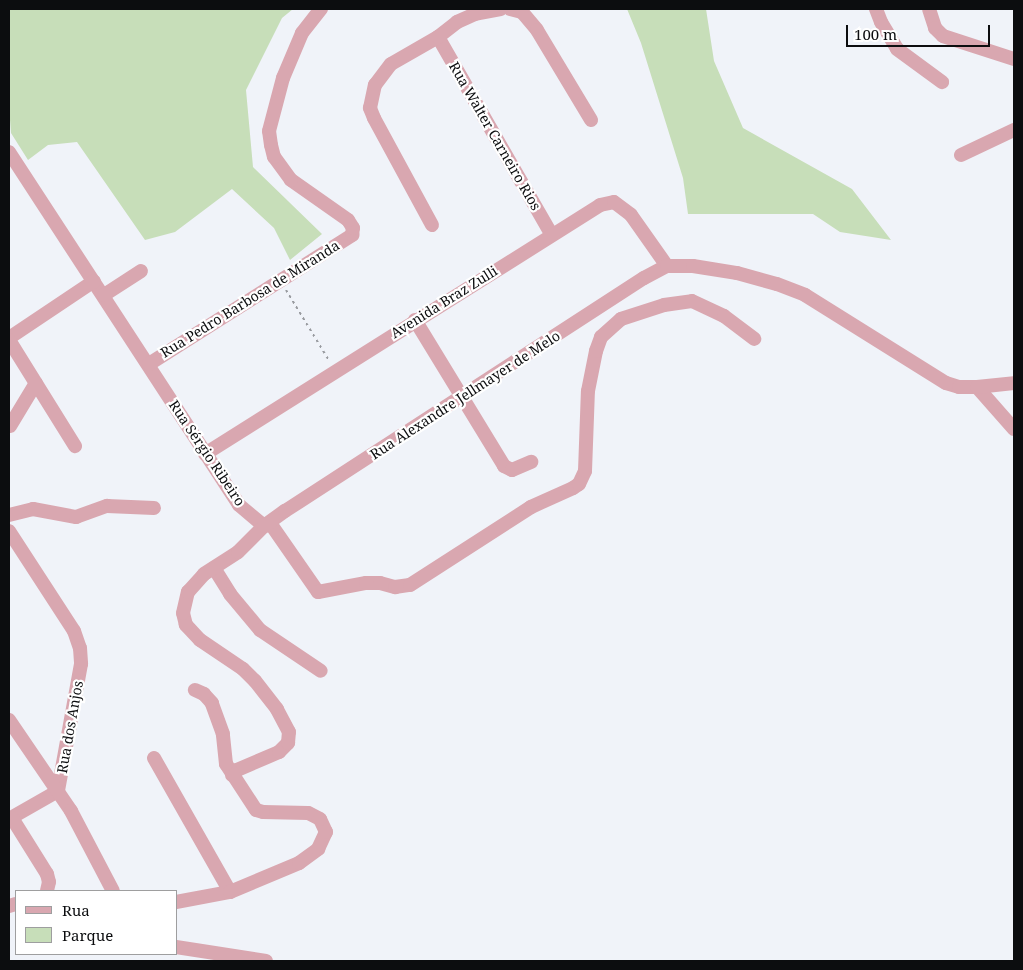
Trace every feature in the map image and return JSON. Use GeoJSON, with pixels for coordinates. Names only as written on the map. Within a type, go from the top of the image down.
{"type":"FeatureCollection","features":[{"type":"Feature","properties":{"kind":"street","name":"Rua Pedro Barbosa de Miranda"},"geometry":{"type":"LineString","coordinates":[[148,364],[279,279],[352,235],[353,228],[348,220],[291,180],[274,157],[269,131],[284,78],[302,32],[321,9]]}},
{"type":"Feature","properties":{"kind":"street"},"geometry":{"type":"LineString","coordinates":[[432,225],[370,108],[376,85],[391,64],[438,36],[457,22],[475,14],[501,9]]}},
{"type":"Feature","properties":{"kind":"street"},"geometry":{"type":"LineString","coordinates":[[510,9],[522,12],[537,30],[591,120]]}},
{"type":"Feature","properties":{"kind":"street"},"geometry":{"type":"LineString","coordinates":[[876,9],[896,49],[942,82]]}},
{"type":"Feature","properties":{"kind":"street"},"geometry":{"type":"LineString","coordinates":[[929,9],[935,28],[943,36],[1014,58]]}},
{"type":"Feature","properties":{"kind":"street","name":"Rua Walter Carneiro Rios"},"geometry":{"type":"LineString","coordinates":[[438,36],[552,235]]}},
{"type":"Feature","properties":{"kind":"street"},"geometry":{"type":"LineString","coordinates":[[961,155],[1014,130]]}},
{"type":"Feature","properties":{"kind":"street","name":"Rua Sérgio Ribeiro"},"geometry":{"type":"LineString","coordinates":[[9,152],[239,504],[267,524],[318,592],[366,583],[380,583],[395,587],[410,585],[531,507],[579,484],[585,471],[588,391],[596,351],[601,337],[621,319],[664,304],[692,301],[724,316],[754,339]]}},
{"type":"Feature","properties":{"kind":"street","name":"Avenida Braz Zulli"},"geometry":{"type":"LineString","coordinates":[[205,454],[414,320],[600,205],[614,202],[632,215],[667,266]]}},
{"type":"Feature","properties":{"kind":"street"},"geometry":{"type":"LineString","coordinates":[[667,266],[693,266],[737,272],[805,295],[842,316],[946,383],[977,388],[1014,383]]}},
{"type":"Feature","properties":{"kind":"street","name":"Rua Alexandre Jellmayer de Melo"},"geometry":{"type":"LineString","coordinates":[[267,524],[644,278],[667,266]]}},
{"type":"Feature","properties":{"kind":"street"},"geometry":{"type":"LineString","coordinates":[[104,295],[141,270]]}},
{"type":"Feature","properties":{"kind":"street"},"geometry":{"type":"LineString","coordinates":[[75,446],[9,339],[94,281]]}},
{"type":"Feature","properties":{"kind":"street"},"geometry":{"type":"LineString","coordinates":[[414,320],[504,466],[512,470],[531,462]]}},
{"type":"Feature","properties":{"kind":"street"},"geometry":{"type":"LineString","coordinates":[[10,426],[36,383]]}},
{"type":"Feature","properties":{"kind":"street"},"geometry":{"type":"LineString","coordinates":[[977,388],[1014,429]]}},
{"type":"Feature","properties":{"kind":"street"},"geometry":{"type":"LineString","coordinates":[[9,515],[33,509],[76,517],[107,506],[154,508]]}},
{"type":"Feature","properties":{"kind":"street"},"geometry":{"type":"LineString","coordinates":[[232,775],[237,770],[279,752],[288,743],[290,737],[285,721],[255,681],[243,669],[200,640],[186,625],[183,613],[188,592],[204,574],[244,547],[267,524]]}},
{"type":"Feature","properties":{"kind":"street","name":"Rua dos Anjos"},"geometry":{"type":"LineString","coordinates":[[9,531],[74,631],[80,648],[81,664],[58,791]]}},
{"type":"Feature","properties":{"kind":"street"},"geometry":{"type":"LineString","coordinates":[[214,568],[230,594],[260,630],[321,671]]}},
{"type":"Feature","properties":{"kind":"street"},"geometry":{"type":"LineString","coordinates":[[178,902],[230,892],[298,863],[311,856],[324,839],[326,832],[320,819],[308,813],[263,812],[256,810],[226,764],[220,721],[207,696],[195,690]]}},
{"type":"Feature","properties":{"kind":"street"},"geometry":{"type":"LineString","coordinates":[[9,720],[58,791],[112,890]]}},
{"type":"Feature","properties":{"kind":"street"},"geometry":{"type":"LineString","coordinates":[[154,758],[230,892]]}},
{"type":"Feature","properties":{"kind":"street"},"geometry":{"type":"LineString","coordinates":[[47,890],[49,882],[47,874],[11,819],[58,791]]}},
{"type":"Feature","properties":{"kind":"street"},"geometry":{"type":"LineString","coordinates":[[178,947],[266,961]]}},
{"type":"Feature","properties":{"kind":"path"},"geometry":{"type":"LineString","coordinates":[[279,279],[335,370]]}},
{"type":"Feature","properties":{"kind":"green space"},"geometry":{"type":"Polygon","coordinates":[[[9,9],[293,9],[282,18],[246,90],[253,167],[322,234],[290,260],[274,228],[232,189],[175,232],[145,240],[77,142],[48,145],[28,160],[11,133],[9,107],[9,9]]]}},
{"type":"Feature","properties":{"kind":"green space"},"geometry":{"type":"Polygon","coordinates":[[[627,9],[706,9],[714,61],[743,128],[852,189],[891,240],[840,232],[813,214],[688,214],[683,178],[641,43],[627,9]]]}}]}
